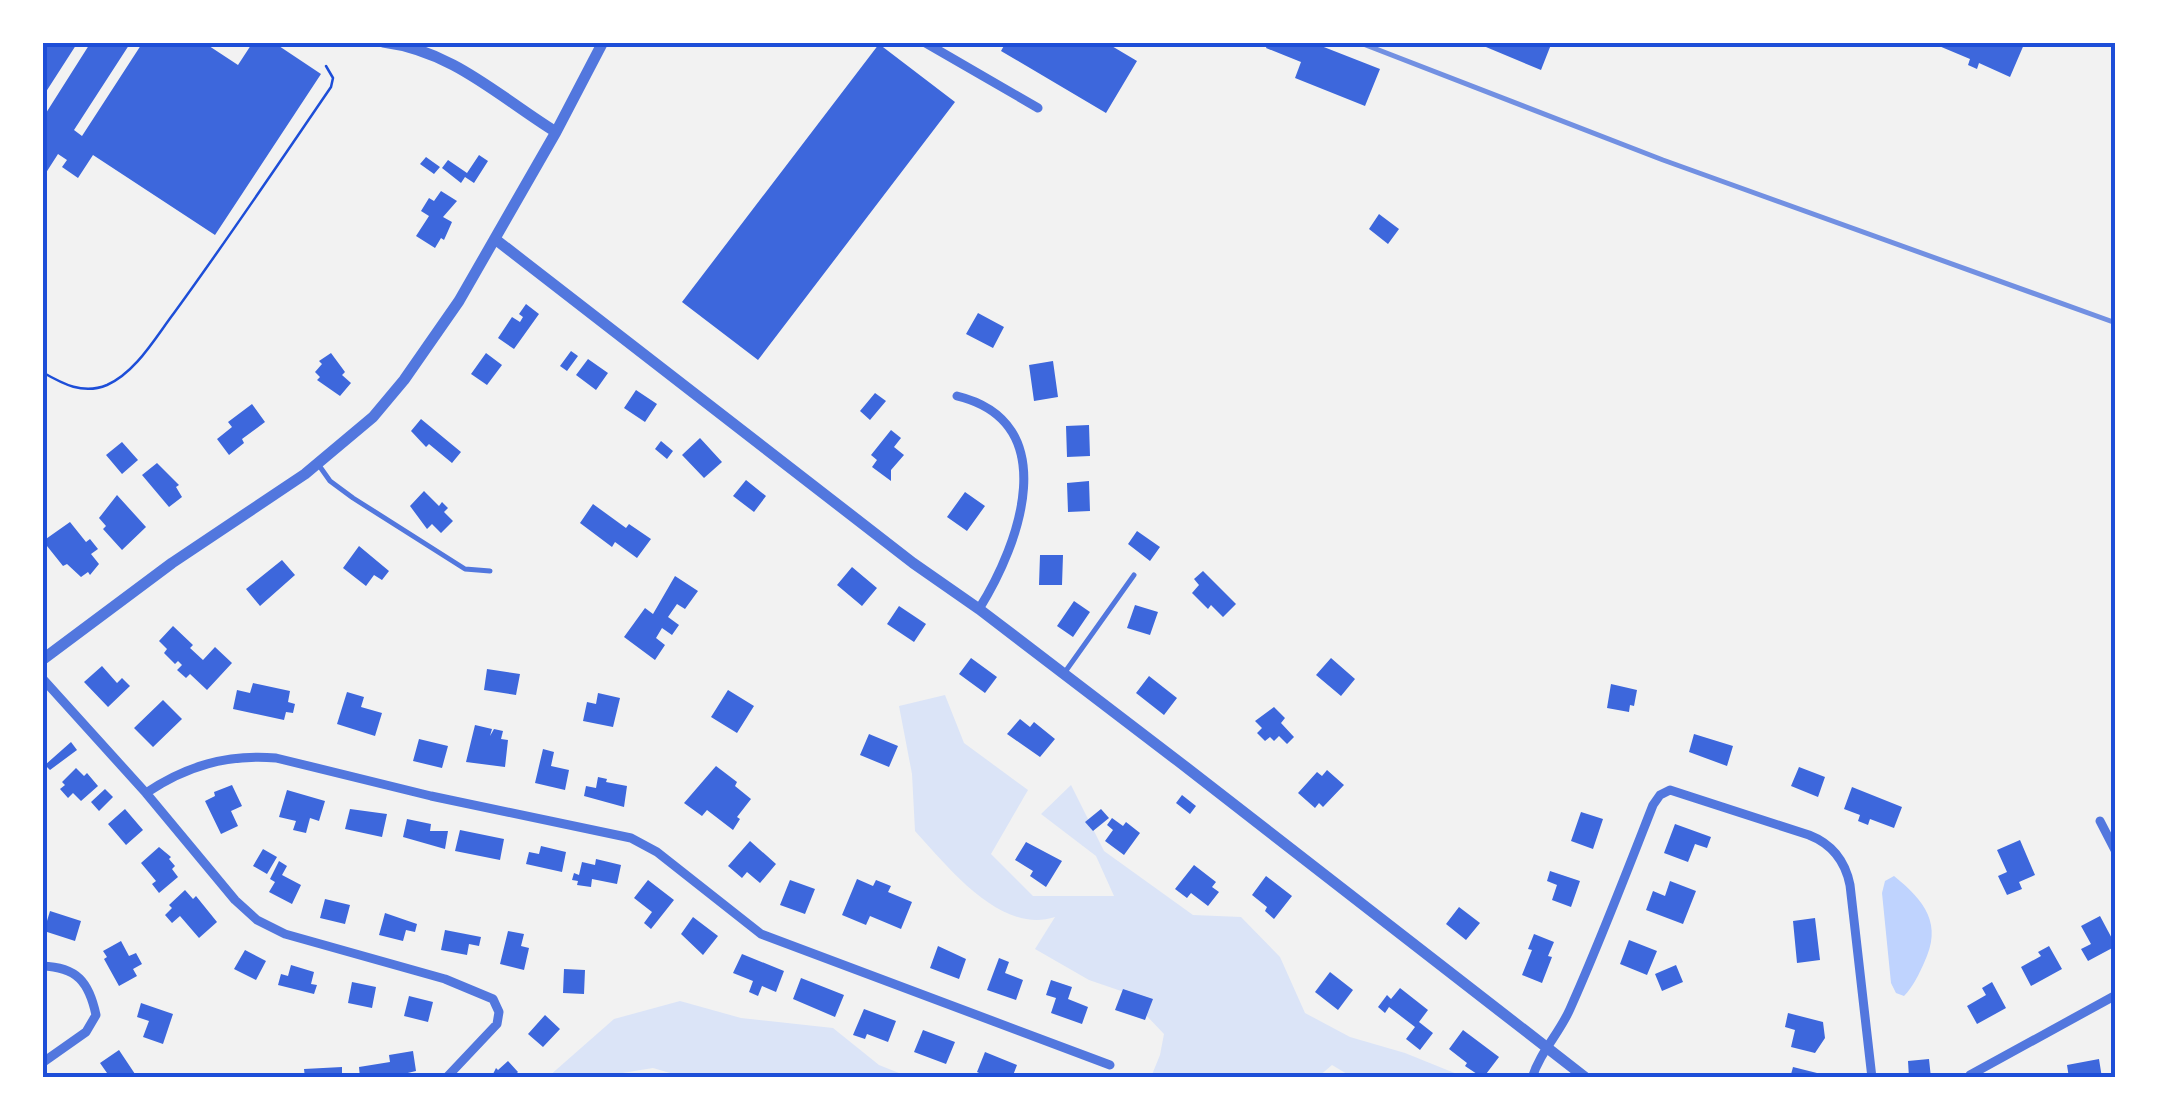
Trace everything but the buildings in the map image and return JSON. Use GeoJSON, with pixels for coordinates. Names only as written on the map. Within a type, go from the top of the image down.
{"type":"FeatureCollection","features":[{"type":"Feature","properties":{"kind":"street"},"geometry":{"type":"LineString","coordinates":[[383,42],[424,50],[451,62],[556,132]]}},
{"type":"Feature","properties":{"kind":"street"},"geometry":{"type":"LineString","coordinates":[[42,660],[172,563],[318,464],[373,418],[404,380],[495,239],[604,42]]}},
{"type":"Feature","properties":{"kind":"street"},"geometry":{"type":"LineString","coordinates":[[924,42],[1038,108]]}},
{"type":"Feature","properties":{"kind":"street"},"geometry":{"type":"LineString","coordinates":[[495,239],[1586,1078]]}},
{"type":"Feature","properties":{"kind":"street"},"geometry":{"type":"LineString","coordinates":[[958,396],[979,402],[1000,416],[1020,448],[1024,465],[1023,502],[996,580],[979,609]]}},
{"type":"Feature","properties":{"kind":"street"},"geometry":{"type":"LineString","coordinates":[[42,678],[236,900],[265,926],[446,979],[488,996],[497,1005],[498,1020],[446,1078]]}},
{"type":"Feature","properties":{"kind":"street"},"geometry":{"type":"LineString","coordinates":[[146,794],[164,781],[212,761],[253,756],[611,832],[649,847],[743,922],[778,942],[1110,1065]]}},
{"type":"Feature","properties":{"kind":"street"},"geometry":{"type":"LineString","coordinates":[[1532,1078],[1600,943],[1653,805],[1666,792],[1676,790],[1809,835],[1840,858],[1850,885],[1872,1078]]}},
{"type":"Feature","properties":{"kind":"street"},"geometry":{"type":"LineString","coordinates":[[2100,821],[2116,852]]}},
{"type":"Feature","properties":{"kind":"street"},"geometry":{"type":"LineString","coordinates":[[42,966],[72,971],[88,990],[96,1015],[91,1027],[42,1062]]}},
{"type":"Feature","properties":{"kind":"street"},"geometry":{"type":"LineString","coordinates":[[1970,1075],[2116,995]]}},
{"type":"Feature","properties":{"kind":"lane"},"geometry":{"type":"LineString","coordinates":[[318,464],[330,481],[465,570],[490,571]]}},
{"type":"Feature","properties":{"kind":"lane"},"geometry":{"type":"LineString","coordinates":[[1064,675],[1134,574]]}},
{"type":"Feature","properties":{"kind":"path"},"geometry":{"type":"LineString","coordinates":[[42,372],[71,387],[86,389],[110,384],[130,369],[206,269],[330,87],[332,74],[326,66]]}},
{"type":"Feature","properties":{"kind":"shaded area"},"geometry":{"type":"Polygon","coordinates":[[[945,695],[964,743],[1028,790],[991,854],[1033,896],[1114,896],[1096,856],[1041,814],[1071,785],[1104,851],[1193,915],[1241,917],[1280,957],[1305,1013],[1350,1037],[1405,1053],[1457,1074],[1456,1077],[1352,1077],[1332,1065],[1318,1077],[1151,1077],[1164,1034],[1124,992],[1089,980],[1035,949],[1055,917],[1035,920],[996,907],[960,879],[915,831],[912,774],[899,706],[945,695]]]}},
{"type":"Feature","properties":{"kind":"shaded area"},"geometry":{"type":"Polygon","coordinates":[[[680,1001],[741,1018],[833,1028],[879,1065],[909,1077],[687,1078],[653,1068],[598,1077],[548,1077],[614,1019],[680,1001]]]}},
{"type":"Feature","properties":{"kind":"water"},"geometry":{"type":"Polygon","coordinates":[[[1894,876],[1922,904],[1932,936],[1916,980],[1904,996],[1896,993],[1891,983],[1882,893],[1885,881],[1894,876]]]}},
{"type":"Feature","properties":{"kind":"railway"},"geometry":{"type":"LineString","coordinates":[[1358,42],[1663,160],[2116,323]]}}]}
